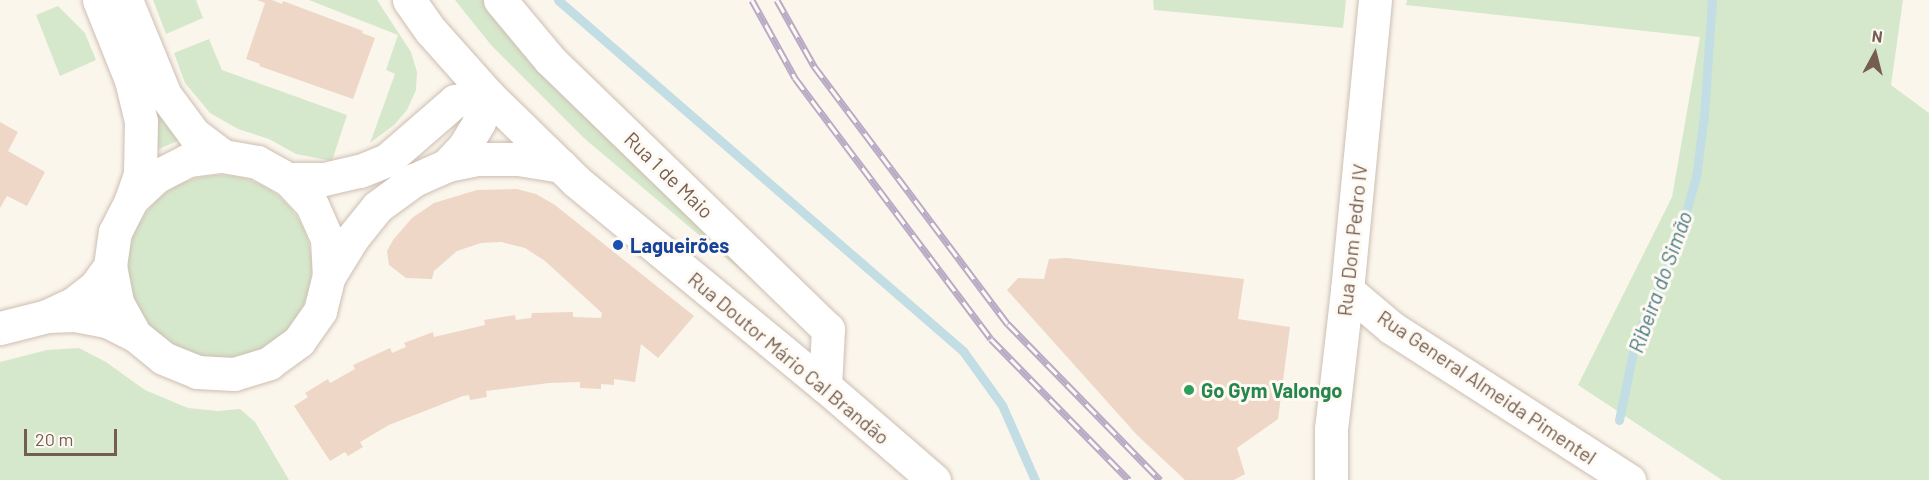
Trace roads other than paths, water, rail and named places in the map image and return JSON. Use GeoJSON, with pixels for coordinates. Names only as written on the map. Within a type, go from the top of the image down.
{"type":"FeatureCollection","features":[{"type":"Feature","properties":{"kind":"street"},"geometry":{"type":"LineString","coordinates":[[78,0],[111,5]]}},
{"type":"Feature","properties":{"kind":"street","name":"Rua Doutor Mário Cal Brandão"},"geometry":{"type":"LineString","coordinates":[[409,0],[445,47],[488,95],[561,166],[934,480]]}},
{"type":"Feature","properties":{"kind":"street","name":"Rua 1 de Maio"},"geometry":{"type":"LineString","coordinates":[[500,0],[550,60],[828,329],[825,386]]}},
{"type":"Feature","properties":{"kind":"street","name":"Rua Dom Pedro IV"},"geometry":{"type":"LineString","coordinates":[[1331,480],[1331,429],[1375,0]]}},
{"type":"Feature","properties":{"kind":"street"},"geometry":{"type":"LineString","coordinates":[[111,5],[165,95],[194,134],[223,156]]}},
{"type":"Feature","properties":{"kind":"street"},"geometry":{"type":"LineString","coordinates":[[111,5],[141,121],[140,174],[131,200],[115,232],[110,266],[117,302],[135,335]]}},
{"type":"Feature","properties":{"kind":"street"},"geometry":{"type":"LineString","coordinates":[[288,179],[324,179],[360,171],[387,160],[413,141],[429,121],[442,96],[445,47]]}},
{"type":"Feature","properties":{"kind":"street"},"geometry":{"type":"LineString","coordinates":[[429,121],[455,101],[488,95],[479,122],[464,147],[447,165]]}},
{"type":"Feature","properties":{"kind":"street"},"geometry":{"type":"LineString","coordinates":[[131,200],[157,176],[188,160],[223,156],[257,162],[288,179],[312,205],[327,239],[330,276]]}},
{"type":"Feature","properties":{"kind":"street"},"geometry":{"type":"LineString","coordinates":[[46,316],[75,315],[106,321],[135,335],[163,358],[197,372],[234,374],[269,363],[299,341],[320,311],[330,276],[353,237],[377,207],[414,180],[447,165],[478,159],[518,159],[561,166]]}},
{"type":"Feature","properties":{"kind":"street"},"geometry":{"type":"LineString","coordinates":[[0,328],[46,316],[73,304],[90,292],[110,266]]}},
{"type":"Feature","properties":{"kind":"street","name":"Rua General Almeida Pimentel"},"geometry":{"type":"LineString","coordinates":[[1347,290],[1392,328],[1629,480]]}},
{"type":"Feature","properties":{"kind":"waterway"},"geometry":{"type":"LineString","coordinates":[[558,0],[963,351],[1002,405],[1035,480]]}},
{"type":"Feature","properties":{"kind":"waterway","name":"Ribeira do Simão"},"geometry":{"type":"LineString","coordinates":[[1619,420],[1636,338],[1676,247],[1696,177],[1704,115],[1712,0]]}},
{"type":"Feature","properties":{"kind":"railway"},"geometry":{"type":"LineString","coordinates":[[752,0],[795,78],[991,339],[1129,480]]}},
{"type":"Feature","properties":{"kind":"railway"},"geometry":{"type":"LineString","coordinates":[[777,0],[814,66],[1008,324],[1160,480]]}},
{"type":"Feature","properties":{"kind":"place","name":"Lagueirões"},"geometry":{"type":"Point","coordinates":[618,245]}},
{"type":"Feature","properties":{"kind":"place","name":"Go Gym Valongo"},"geometry":{"type":"Point","coordinates":[1189,390]}}]}
